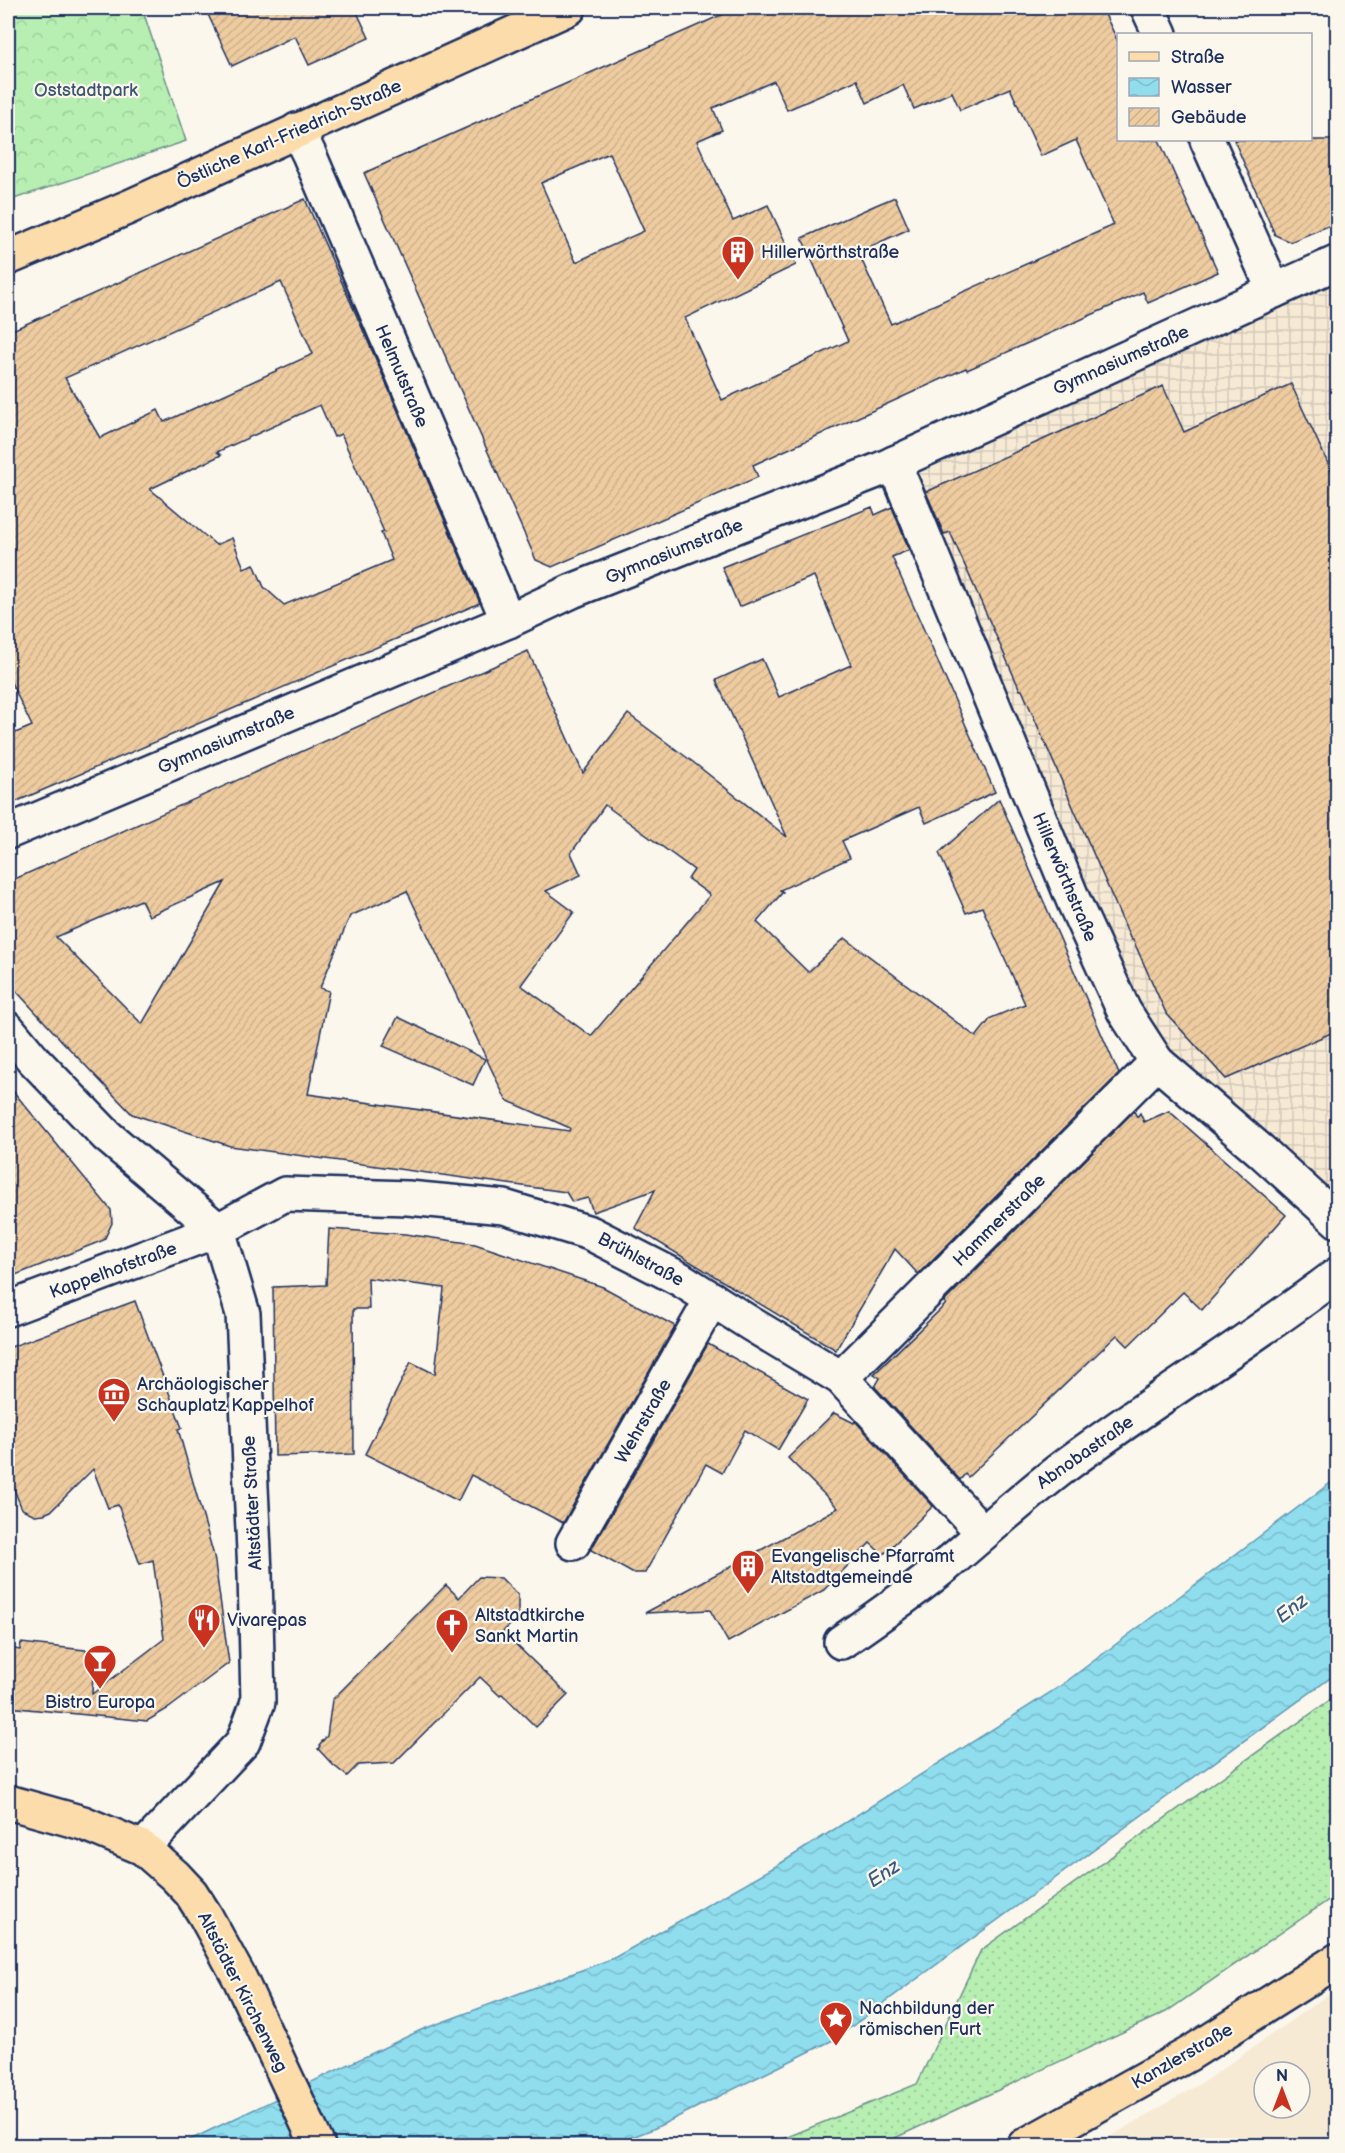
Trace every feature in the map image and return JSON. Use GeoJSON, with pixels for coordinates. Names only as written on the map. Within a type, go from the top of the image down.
{"type":"FeatureCollection","features":[{"type":"Feature","properties":{"kind":"main road","name":"Östliche Karl-Friedrich-Straße"},"geometry":{"type":"LineString","coordinates":[[8,258],[129,207],[569,8]]}},
{"type":"Feature","properties":{"kind":"main road","name":"Altstädter Kirchenweg"},"geometry":{"type":"LineString","coordinates":[[8,1802],[83,1823],[143,1848],[191,1893],[243,1985],[318,2145]]}},
{"type":"Feature","properties":{"kind":"main road","name":"Kanzlerstraße"},"geometry":{"type":"LineString","coordinates":[[1024,2145],[1189,2054],[1338,1960]]}},
{"type":"Feature","properties":{"kind":"street"},"geometry":{"type":"LineString","coordinates":[[1149,8],[1160,33]]}},
{"type":"Feature","properties":{"kind":"street","name":"Helmutstraße"},"geometry":{"type":"LineString","coordinates":[[297,130],[508,621]]}},
{"type":"Feature","properties":{"kind":"street"},"geometry":{"type":"LineString","coordinates":[[1207,141],[1274,291]]}},
{"type":"Feature","properties":{"kind":"street","name":"Gymnasiumstraße"},"geometry":{"type":"LineString","coordinates":[[8,832],[508,621],[572,591],[894,463],[1338,262]]}},
{"type":"Feature","properties":{"kind":"street","name":"Hillerwörthstraße"},"geometry":{"type":"LineString","coordinates":[[894,463],[1074,902],[1124,1011],[1157,1062],[1261,1150],[1338,1221]]}},
{"type":"Feature","properties":{"kind":"street"},"geometry":{"type":"LineString","coordinates":[[8,1029],[32,1058],[107,1136],[218,1230]]}},
{"type":"Feature","properties":{"kind":"street","name":"Hammerstraße"},"geometry":{"type":"LineString","coordinates":[[841,1378],[1157,1062]]}},
{"type":"Feature","properties":{"kind":"street","name":"Brühlstraße"},"geometry":{"type":"LineString","coordinates":[[218,1230],[285,1194],[408,1198],[504,1207],[590,1233],[680,1279],[841,1378],[973,1522],[980,1536]]}},
{"type":"Feature","properties":{"kind":"street","name":"Kappelhofstraße"},"geometry":{"type":"LineString","coordinates":[[8,1309],[218,1230]]}},
{"type":"Feature","properties":{"kind":"street","name":"Altstädter Straße"},"geometry":{"type":"LineString","coordinates":[[143,1848],[243,1742],[258,1702],[255,1562],[243,1314],[218,1230]]}},
{"type":"Feature","properties":{"kind":"street","name":"Abnobastraße"},"geometry":{"type":"LineString","coordinates":[[841,1642],[900,1602],[1025,1496],[1080,1454],[1338,1274]]}},
{"type":"Feature","properties":{"kind":"street","name":"Wehrstraße"},"geometry":{"type":"LineString","coordinates":[[573,1543],[712,1299]]}},
{"type":"Feature","properties":{"kind":"shaded area"},"geometry":{"type":"Polygon","coordinates":[[[1337,280],[1337,1201],[1190,1074],[1133,1007],[903,480],[1337,280]]]}},
{"type":"Feature","properties":{"kind":"shaded area"},"geometry":{"type":"Polygon","coordinates":[[[1337,1988],[1337,2145],[1096,2145],[1208,2079],[1337,1988]]]}},
{"type":"Feature","properties":{"kind":"green space","name":"Oststadtpark"},"geometry":{"type":"Polygon","coordinates":[[[8,8],[142,8],[186,141],[8,201],[8,8]]]}},
{"type":"Feature","properties":{"kind":"green space"},"geometry":{"type":"Polygon","coordinates":[[[1337,1695],[1337,1894],[1166,2012],[880,2145],[768,2145],[917,2084],[981,1950],[1337,1695]]]}},
{"type":"Feature","properties":{"kind":"water","name":"Enz"},"geometry":{"type":"Polygon","coordinates":[[[1337,1478],[1337,1673],[833,2040],[653,2129],[612,2145],[177,2146],[421,2030],[614,1958],[778,1865],[1059,1687],[1337,1478]]]}},
{"type":"Feature","properties":{"kind":"building"},"geometry":{"type":"Polygon","coordinates":[[[205,8],[355,8],[369,38],[309,65],[295,36],[232,66],[205,8]]]}},
{"type":"Feature","properties":{"kind":"building"},"geometry":{"type":"Polygon","coordinates":[[[737,8],[1102,8],[1117,40],[1117,141],[1159,141],[1218,272],[1148,303],[1143,292],[967,370],[966,368],[753,465],[758,477],[552,567],[536,560],[364,173],[737,8]],[[857,80],[787,110],[774,81],[713,108],[722,130],[697,141],[733,221],[768,205],[796,265],[685,318],[722,400],[848,341],[802,238],[895,197],[909,229],[858,252],[891,324],[1114,225],[1076,140],[1041,156],[1010,88],[960,110],[952,92],[914,109],[903,85],[867,103],[857,80]],[[609,153],[541,183],[576,262],[644,231],[609,153]]]}},
{"type":"Feature","properties":{"kind":"building"},"geometry":{"type":"Polygon","coordinates":[[[1338,140],[1338,222],[1290,242],[1275,235],[1234,141],[1338,140]]]}},
{"type":"Feature","properties":{"kind":"building"},"geometry":{"type":"Polygon","coordinates":[[[305,199],[480,603],[8,805],[8,736],[32,726],[8,676],[8,332],[305,199]],[[281,282],[65,378],[100,438],[158,410],[164,422],[313,354],[281,282]],[[320,405],[217,452],[221,455],[150,489],[216,545],[232,538],[244,568],[254,564],[264,587],[284,605],[392,560],[381,533],[384,532],[341,434],[334,437],[320,405]]]}},
{"type":"Feature","properties":{"kind":"building"},"geometry":{"type":"Polygon","coordinates":[[[1291,384],[1338,485],[1338,1030],[1226,1079],[1166,1013],[1133,940],[1131,940],[950,532],[944,534],[926,492],[1163,386],[1184,432],[1291,384]]]}},
{"type":"Feature","properties":{"kind":"building"},"geometry":{"type":"Polygon","coordinates":[[[872,507],[875,515],[892,507],[909,550],[892,557],[995,792],[926,823],[919,807],[842,841],[850,858],[780,890],[783,892],[757,922],[808,972],[845,938],[976,1037],[991,1018],[1025,1004],[982,907],[966,913],[939,853],[999,799],[1119,1074],[918,1274],[895,1249],[836,1350],[635,1228],[655,1190],[593,1212],[588,1198],[572,1202],[566,1192],[230,1146],[132,1114],[8,982],[8,882],[528,651],[583,773],[628,714],[693,762],[787,837],[716,680],[762,659],[779,697],[851,665],[814,576],[739,607],[722,567],[872,507]],[[605,805],[571,853],[581,875],[546,891],[574,912],[521,985],[591,1036],[710,895],[688,879],[694,870],[605,805]],[[225,882],[149,916],[141,900],[56,937],[142,1024],[225,882]],[[407,891],[350,916],[320,988],[329,991],[308,1094],[569,1131],[570,1128],[506,1100],[407,891]]]}},
{"type":"Feature","properties":{"kind":"building"},"geometry":{"type":"Polygon","coordinates":[[[398,1017],[485,1059],[473,1085],[383,1046],[398,1017]]]}},
{"type":"Feature","properties":{"kind":"building"},"geometry":{"type":"Polygon","coordinates":[[[8,1085],[111,1210],[112,1223],[104,1240],[8,1278],[8,1085]]]}},
{"type":"Feature","properties":{"kind":"building"},"geometry":{"type":"Polygon","coordinates":[[[1134,1111],[1137,1117],[1140,1113],[1144,1122],[1169,1111],[1286,1215],[1202,1310],[1183,1292],[1128,1346],[1117,1335],[968,1477],[965,1474],[960,1480],[875,1387],[880,1378],[874,1374],[946,1304],[944,1302],[1134,1111]]]}},
{"type":"Feature","properties":{"kind":"building"},"geometry":{"type":"Polygon","coordinates":[[[329,1229],[405,1234],[475,1244],[603,1287],[675,1326],[563,1523],[471,1475],[458,1501],[365,1454],[411,1362],[435,1374],[444,1288],[368,1278],[369,1309],[353,1309],[354,1454],[275,1456],[273,1287],[326,1285],[329,1229]]]}},
{"type":"Feature","properties":{"kind":"building"},"geometry":{"type":"Polygon","coordinates":[[[135,1301],[182,1428],[178,1429],[214,1556],[229,1663],[169,1708],[147,1721],[8,1707],[8,1648],[20,1650],[21,1643],[94,1651],[92,1694],[164,1639],[153,1560],[140,1564],[118,1505],[108,1508],[93,1469],[51,1511],[35,1515],[22,1509],[8,1475],[8,1348],[135,1301]]]}},
{"type":"Feature","properties":{"kind":"building"},"geometry":{"type":"Polygon","coordinates":[[[708,1344],[808,1399],[778,1450],[745,1430],[722,1473],[706,1464],[645,1573],[632,1573],[591,1550],[708,1344]]]}},
{"type":"Feature","properties":{"kind":"building"},"geometry":{"type":"Polygon","coordinates":[[[834,1413],[854,1423],[855,1421],[933,1506],[883,1555],[870,1543],[824,1590],[728,1642],[710,1610],[645,1613],[838,1508],[788,1458],[834,1413]]]}},
{"type":"Feature","properties":{"kind":"building","name":"Altstadtkirche Sankt Martin"},"geometry":{"type":"Polygon","coordinates":[[[479,1577],[501,1578],[518,1595],[518,1617],[503,1632],[568,1695],[536,1727],[502,1694],[500,1696],[480,1677],[394,1763],[358,1765],[347,1776],[318,1749],[327,1736],[332,1700],[446,1585],[459,1598],[479,1577]]]}},
{"type":"Feature","properties":{"kind":"place","name":"Hillerwörthstraße"},"geometry":{"type":"Point","coordinates":[738,281]}},
{"type":"Feature","properties":{"kind":"place","name":"Archäologischer Schauplatz Kappelhof"},"geometry":{"type":"Point","coordinates":[114,1423]}},
{"type":"Feature","properties":{"kind":"place","name":"Evangelische Pfarramt Altstadtgemeinde"},"geometry":{"type":"Point","coordinates":[748,1595]}},
{"type":"Feature","properties":{"kind":"place","name":"Vivarepas"},"geometry":{"type":"Point","coordinates":[204,1649]}},
{"type":"Feature","properties":{"kind":"place","name":"Altstadtkirche Sankt Martin"},"geometry":{"type":"Point","coordinates":[452,1654]}},
{"type":"Feature","properties":{"kind":"place","name":"Bistro Europa"},"geometry":{"type":"Point","coordinates":[100,1690]}},
{"type":"Feature","properties":{"kind":"place","name":"Nachbildung der römischen Furt"},"geometry":{"type":"Point","coordinates":[836,2047]}}]}
